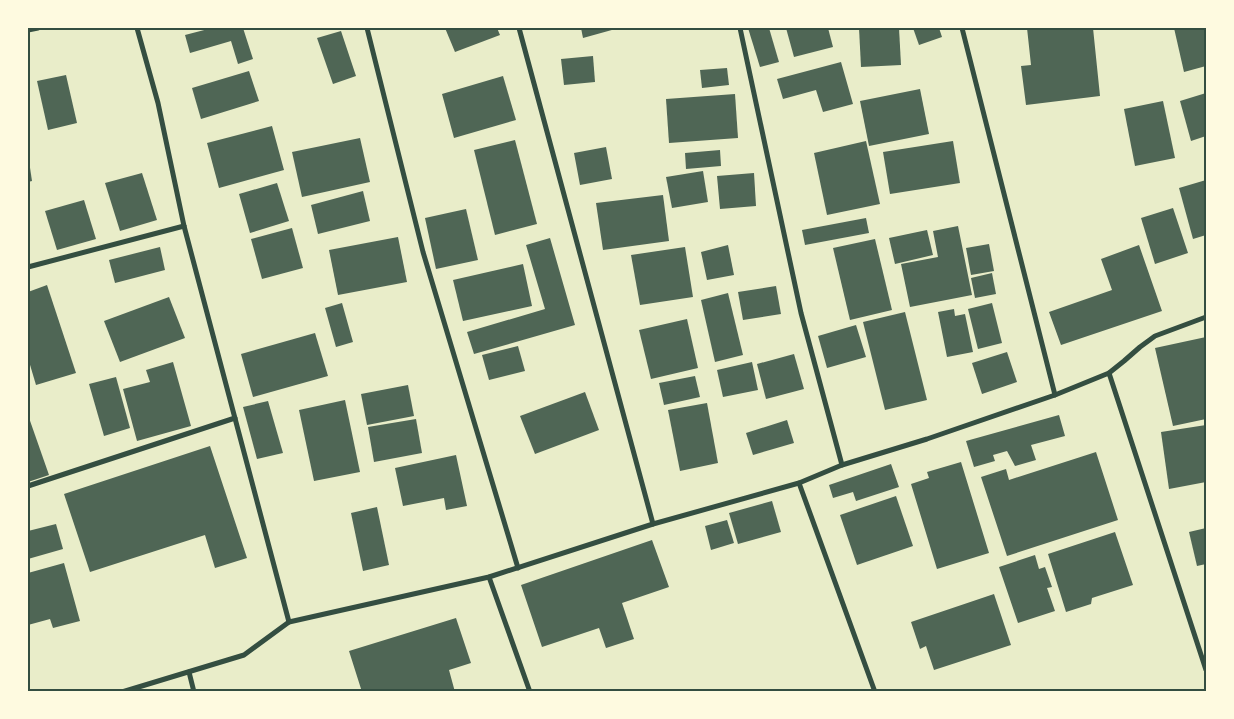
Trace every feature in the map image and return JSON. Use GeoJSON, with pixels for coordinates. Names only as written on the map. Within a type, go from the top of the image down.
{"type":"FeatureCollection","features":[{"type":"Feature","properties":{"kind":"street"},"geometry":{"type":"LineString","coordinates":[[28,30],[38,28]]}},
{"type":"Feature","properties":{"kind":"street"},"geometry":{"type":"LineString","coordinates":[[137,28],[158,103],[184,226],[289,622]]}},
{"type":"Feature","properties":{"kind":"street"},"geometry":{"type":"LineString","coordinates":[[368,28],[423,252],[518,568]]}},
{"type":"Feature","properties":{"kind":"street"},"geometry":{"type":"LineString","coordinates":[[519,28],[653,524]]}},
{"type":"Feature","properties":{"kind":"street"},"geometry":{"type":"LineString","coordinates":[[740,28],[801,313],[842,465]]}},
{"type":"Feature","properties":{"kind":"street"},"geometry":{"type":"LineString","coordinates":[[962,28],[1055,395]]}},
{"type":"Feature","properties":{"kind":"street"},"geometry":{"type":"LineString","coordinates":[[28,266],[184,226]]}},
{"type":"Feature","properties":{"kind":"street"},"geometry":{"type":"LineString","coordinates":[[122,692],[244,655],[289,622],[490,577],[653,524],[799,483],[842,465],[927,439],[1055,395],[1109,372],[1155,336],[1206,317]]}},
{"type":"Feature","properties":{"kind":"street"},"geometry":{"type":"LineString","coordinates":[[1109,372],[1206,670]]}},
{"type":"Feature","properties":{"kind":"street"},"geometry":{"type":"LineString","coordinates":[[28,486],[235,418]]}},
{"type":"Feature","properties":{"kind":"street"},"geometry":{"type":"LineString","coordinates":[[799,483],[875,692]]}},
{"type":"Feature","properties":{"kind":"street"},"geometry":{"type":"LineString","coordinates":[[490,577],[530,692]]}},
{"type":"Feature","properties":{"kind":"street"},"geometry":{"type":"LineString","coordinates":[[189,672],[194,692]]}},
{"type":"Feature","properties":{"kind":"building"},"geometry":{"type":"Polygon","coordinates":[[[212,28],[243,28],[253,59],[238,64],[231,41],[190,53],[185,35],[212,28]]]}},
{"type":"Feature","properties":{"kind":"building"},"geometry":{"type":"Polygon","coordinates":[[[445,28],[497,28],[500,35],[455,52],[445,28]]]}},
{"type":"Feature","properties":{"kind":"building"},"geometry":{"type":"Polygon","coordinates":[[[581,28],[619,28],[583,38],[581,28]]]}},
{"type":"Feature","properties":{"kind":"building"},"geometry":{"type":"Polygon","coordinates":[[[748,28],[769,28],[779,62],[760,67],[748,28]]]}},
{"type":"Feature","properties":{"kind":"building"},"geometry":{"type":"Polygon","coordinates":[[[786,28],[828,28],[833,47],[794,57],[786,28]]]}},
{"type":"Feature","properties":{"kind":"building"},"geometry":{"type":"Polygon","coordinates":[[[859,28],[899,28],[901,65],[861,67],[859,28]]]}},
{"type":"Feature","properties":{"kind":"building"},"geometry":{"type":"Polygon","coordinates":[[[913,28],[939,28],[942,37],[919,45],[913,28]]]}},
{"type":"Feature","properties":{"kind":"building"},"geometry":{"type":"Polygon","coordinates":[[[1027,28],[1093,28],[1100,96],[1026,105],[1021,66],[1031,65],[1027,28]]]}},
{"type":"Feature","properties":{"kind":"building"},"geometry":{"type":"Polygon","coordinates":[[[1174,28],[1206,28],[1206,66],[1184,72],[1174,28]]]}},
{"type":"Feature","properties":{"kind":"building"},"geometry":{"type":"Polygon","coordinates":[[[341,31],[356,76],[333,84],[317,38],[341,31]]]}},
{"type":"Feature","properties":{"kind":"building"},"geometry":{"type":"Polygon","coordinates":[[[593,56],[595,82],[564,85],[561,59],[593,56]]]}},
{"type":"Feature","properties":{"kind":"building"},"geometry":{"type":"Polygon","coordinates":[[[841,62],[853,104],[823,112],[816,90],[783,99],[777,79],[841,62]]]}},
{"type":"Feature","properties":{"kind":"building"},"geometry":{"type":"Polygon","coordinates":[[[727,68],[729,85],[702,88],[700,70],[727,68]]]}},
{"type":"Feature","properties":{"kind":"building"},"geometry":{"type":"Polygon","coordinates":[[[249,71],[259,101],[201,119],[192,88],[249,71]]]}},
{"type":"Feature","properties":{"kind":"building"},"geometry":{"type":"Polygon","coordinates":[[[66,75],[77,123],[48,130],[37,81],[66,75]]]}},
{"type":"Feature","properties":{"kind":"building"},"geometry":{"type":"Polygon","coordinates":[[[503,76],[516,120],[454,138],[442,94],[503,76]]]}},
{"type":"Feature","properties":{"kind":"building"},"geometry":{"type":"Polygon","coordinates":[[[920,89],[929,134],[869,146],[860,101],[920,89]]]}},
{"type":"Feature","properties":{"kind":"building"},"geometry":{"type":"Polygon","coordinates":[[[1206,93],[1206,136],[1191,141],[1180,101],[1206,93]]]}},
{"type":"Feature","properties":{"kind":"building"},"geometry":{"type":"Polygon","coordinates":[[[735,94],[738,138],[669,143],[666,99],[735,94]]]}},
{"type":"Feature","properties":{"kind":"building"},"geometry":{"type":"Polygon","coordinates":[[[1163,101],[1175,158],[1135,166],[1124,109],[1163,101]]]}},
{"type":"Feature","properties":{"kind":"building"},"geometry":{"type":"Polygon","coordinates":[[[272,126],[284,170],[219,188],[207,143],[272,126]]]}},
{"type":"Feature","properties":{"kind":"building"},"geometry":{"type":"Polygon","coordinates":[[[360,138],[370,182],[302,197],[292,152],[360,138]]]}},
{"type":"Feature","properties":{"kind":"building"},"geometry":{"type":"Polygon","coordinates":[[[515,140],[537,224],[495,235],[474,150],[515,140]]]}},
{"type":"Feature","properties":{"kind":"building"},"geometry":{"type":"Polygon","coordinates":[[[866,141],[880,204],[827,215],[814,153],[866,141]]]}},
{"type":"Feature","properties":{"kind":"building"},"geometry":{"type":"Polygon","coordinates":[[[953,141],[960,183],[890,194],[883,152],[953,141]]]}},
{"type":"Feature","properties":{"kind":"building"},"geometry":{"type":"Polygon","coordinates":[[[606,147],[612,179],[580,185],[574,153],[606,147]]]}},
{"type":"Feature","properties":{"kind":"building"},"geometry":{"type":"Polygon","coordinates":[[[720,150],[721,166],[686,169],[685,153],[720,150]]]}},
{"type":"Feature","properties":{"kind":"building"},"geometry":{"type":"Polygon","coordinates":[[[28,161],[32,181],[28,182],[28,161]]]}},
{"type":"Feature","properties":{"kind":"building"},"geometry":{"type":"Polygon","coordinates":[[[703,171],[708,202],[672,208],[666,177],[703,171]]]}},
{"type":"Feature","properties":{"kind":"building"},"geometry":{"type":"Polygon","coordinates":[[[142,173],[157,220],[120,231],[105,183],[142,173]]]}},
{"type":"Feature","properties":{"kind":"building"},"geometry":{"type":"Polygon","coordinates":[[[754,173],[756,206],[720,209],[717,176],[754,173]]]}},
{"type":"Feature","properties":{"kind":"building"},"geometry":{"type":"Polygon","coordinates":[[[1206,180],[1206,235],[1193,239],[1179,188],[1206,180]]]}},
{"type":"Feature","properties":{"kind":"building"},"geometry":{"type":"Polygon","coordinates":[[[277,183],[289,221],[250,233],[239,194],[277,183]]]}},
{"type":"Feature","properties":{"kind":"building"},"geometry":{"type":"Polygon","coordinates":[[[363,191],[370,221],[318,234],[311,205],[363,191]]]}},
{"type":"Feature","properties":{"kind":"building"},"geometry":{"type":"Polygon","coordinates":[[[663,195],[669,241],[603,250],[596,203],[663,195]]]}},
{"type":"Feature","properties":{"kind":"building"},"geometry":{"type":"Polygon","coordinates":[[[84,200],[96,239],[57,250],[45,211],[84,200]]]}},
{"type":"Feature","properties":{"kind":"building"},"geometry":{"type":"Polygon","coordinates":[[[1173,208],[1188,253],[1155,264],[1141,218],[1173,208]]]}},
{"type":"Feature","properties":{"kind":"building"},"geometry":{"type":"Polygon","coordinates":[[[466,209],[478,260],[436,269],[425,218],[466,209]]]}},
{"type":"Feature","properties":{"kind":"building"},"geometry":{"type":"Polygon","coordinates":[[[866,218],[869,233],[805,245],[802,230],[866,218]]]}},
{"type":"Feature","properties":{"kind":"building"},"geometry":{"type":"Polygon","coordinates":[[[958,226],[972,295],[910,307],[901,264],[938,257],[933,231],[958,226]]]}},
{"type":"Feature","properties":{"kind":"building"},"geometry":{"type":"Polygon","coordinates":[[[292,228],[303,268],[262,279],[251,239],[292,228]]]}},
{"type":"Feature","properties":{"kind":"building"},"geometry":{"type":"Polygon","coordinates":[[[927,230],[933,255],[895,264],[889,238],[927,230]]]}},
{"type":"Feature","properties":{"kind":"building"},"geometry":{"type":"Polygon","coordinates":[[[398,237],[407,282],[338,295],[329,250],[398,237]]]}},
{"type":"Feature","properties":{"kind":"building"},"geometry":{"type":"Polygon","coordinates":[[[550,238],[575,325],[474,354],[467,332],[545,309],[526,245],[550,238]]]}},
{"type":"Feature","properties":{"kind":"building"},"geometry":{"type":"Polygon","coordinates":[[[875,239],[892,310],[850,320],[833,248],[875,239]]]}},
{"type":"Feature","properties":{"kind":"building"},"geometry":{"type":"Polygon","coordinates":[[[989,244],[994,271],[971,275],[966,248],[989,244]]]}},
{"type":"Feature","properties":{"kind":"building"},"geometry":{"type":"Polygon","coordinates":[[[728,245],[734,275],[707,280],[701,252],[728,245]]]}},
{"type":"Feature","properties":{"kind":"building"},"geometry":{"type":"Polygon","coordinates":[[[1139,245],[1162,311],[1061,345],[1049,312],[1112,290],[1101,259],[1139,245]]]}},
{"type":"Feature","properties":{"kind":"building"},"geometry":{"type":"Polygon","coordinates":[[[160,247],[165,270],[115,283],[109,260],[160,247]]]}},
{"type":"Feature","properties":{"kind":"building"},"geometry":{"type":"Polygon","coordinates":[[[685,247],[693,297],[640,305],[631,255],[685,247]]]}},
{"type":"Feature","properties":{"kind":"building"},"geometry":{"type":"Polygon","coordinates":[[[523,264],[532,306],[463,321],[453,280],[523,264]]]}},
{"type":"Feature","properties":{"kind":"building"},"geometry":{"type":"Polygon","coordinates":[[[992,273],[996,294],[975,298],[971,278],[992,273]]]}},
{"type":"Feature","properties":{"kind":"building"},"geometry":{"type":"Polygon","coordinates":[[[47,285],[76,373],[36,385],[28,358],[28,292],[47,285]]]}},
{"type":"Feature","properties":{"kind":"building"},"geometry":{"type":"Polygon","coordinates":[[[776,286],[781,314],[743,320],[738,292],[776,286]]]}},
{"type":"Feature","properties":{"kind":"building"},"geometry":{"type":"Polygon","coordinates":[[[728,293],[743,355],[715,362],[701,300],[728,293]]]}},
{"type":"Feature","properties":{"kind":"building"},"geometry":{"type":"Polygon","coordinates":[[[169,297],[185,338],[120,362],[104,321],[169,297]]]}},
{"type":"Feature","properties":{"kind":"building"},"geometry":{"type":"Polygon","coordinates":[[[342,303],[353,342],[336,347],[325,308],[342,303]]]}},
{"type":"Feature","properties":{"kind":"building"},"geometry":{"type":"Polygon","coordinates":[[[992,303],[1002,343],[978,349],[968,309],[992,303]]]}},
{"type":"Feature","properties":{"kind":"building"},"geometry":{"type":"Polygon","coordinates":[[[954,309],[955,316],[965,314],[973,352],[947,357],[938,312],[954,309]]]}},
{"type":"Feature","properties":{"kind":"building"},"geometry":{"type":"Polygon","coordinates":[[[905,312],[927,400],[885,410],[863,322],[905,312]]]}},
{"type":"Feature","properties":{"kind":"building"},"geometry":{"type":"Polygon","coordinates":[[[687,319],[698,368],[651,379],[639,330],[687,319]]]}},
{"type":"Feature","properties":{"kind":"building"},"geometry":{"type":"Polygon","coordinates":[[[856,325],[866,357],[827,368],[818,336],[856,325]]]}},
{"type":"Feature","properties":{"kind":"building"},"geometry":{"type":"Polygon","coordinates":[[[315,333],[328,376],[253,397],[241,354],[315,333]]]}},
{"type":"Feature","properties":{"kind":"building"},"geometry":{"type":"Polygon","coordinates":[[[1206,337],[1206,419],[1173,426],[1155,348],[1206,337]]]}},
{"type":"Feature","properties":{"kind":"building"},"geometry":{"type":"Polygon","coordinates":[[[518,346],[525,371],[489,380],[482,355],[518,346]]]}},
{"type":"Feature","properties":{"kind":"building"},"geometry":{"type":"Polygon","coordinates":[[[1007,352],[1017,382],[982,394],[972,363],[1007,352]]]}},
{"type":"Feature","properties":{"kind":"building"},"geometry":{"type":"Polygon","coordinates":[[[794,354],[804,389],[766,399],[757,364],[794,354]]]}},
{"type":"Feature","properties":{"kind":"building"},"geometry":{"type":"Polygon","coordinates":[[[173,362],[191,426],[137,441],[123,389],[150,382],[146,370],[173,362]]]}},
{"type":"Feature","properties":{"kind":"building"},"geometry":{"type":"Polygon","coordinates":[[[752,362],[758,390],[723,397],[717,370],[752,362]]]}},
{"type":"Feature","properties":{"kind":"building"},"geometry":{"type":"Polygon","coordinates":[[[695,376],[700,397],[664,405],[659,383],[695,376]]]}},
{"type":"Feature","properties":{"kind":"building"},"geometry":{"type":"Polygon","coordinates":[[[116,377],[130,428],[104,436],[89,384],[116,377]]]}},
{"type":"Feature","properties":{"kind":"building"},"geometry":{"type":"Polygon","coordinates":[[[408,385],[414,416],[367,425],[361,394],[408,385]]]}},
{"type":"Feature","properties":{"kind":"building"},"geometry":{"type":"Polygon","coordinates":[[[585,392],[599,430],[535,454],[520,416],[585,392]]]}},
{"type":"Feature","properties":{"kind":"building"},"geometry":{"type":"Polygon","coordinates":[[[345,400],[360,472],[314,481],[299,410],[345,400]]]}},
{"type":"Feature","properties":{"kind":"building"},"geometry":{"type":"Polygon","coordinates":[[[268,401],[283,453],[257,459],[243,407],[268,401]]]}},
{"type":"Feature","properties":{"kind":"building"},"geometry":{"type":"Polygon","coordinates":[[[707,403],[718,463],[680,471],[668,410],[707,403]]]}},
{"type":"Feature","properties":{"kind":"building"},"geometry":{"type":"Polygon","coordinates":[[[28,415],[49,475],[28,482],[28,415]]]}},
{"type":"Feature","properties":{"kind":"building"},"geometry":{"type":"Polygon","coordinates":[[[1059,415],[1065,436],[1031,445],[1036,460],[1015,466],[1007,451],[993,455],[995,461],[974,467],[966,441],[1059,415]]]}},
{"type":"Feature","properties":{"kind":"building"},"geometry":{"type":"Polygon","coordinates":[[[416,419],[422,453],[374,462],[368,427],[416,419]]]}},
{"type":"Feature","properties":{"kind":"building"},"geometry":{"type":"Polygon","coordinates":[[[787,420],[794,443],[753,455],[746,433],[787,420]]]}},
{"type":"Feature","properties":{"kind":"building"},"geometry":{"type":"Polygon","coordinates":[[[1206,425],[1206,482],[1169,489],[1161,432],[1206,425]]]}},
{"type":"Feature","properties":{"kind":"building"},"geometry":{"type":"Polygon","coordinates":[[[210,446],[247,558],[215,568],[205,535],[90,572],[64,494],[210,446]]]}},
{"type":"Feature","properties":{"kind":"building"},"geometry":{"type":"Polygon","coordinates":[[[1096,452],[1118,520],[1007,556],[981,477],[1006,469],[1009,480],[1096,452]]]}},
{"type":"Feature","properties":{"kind":"building"},"geometry":{"type":"Polygon","coordinates":[[[456,455],[467,506],[446,510],[444,498],[403,506],[395,468],[456,455]]]}},
{"type":"Feature","properties":{"kind":"building"},"geometry":{"type":"Polygon","coordinates":[[[961,462],[989,553],[937,569],[911,484],[929,478],[927,472],[961,462]]]}},
{"type":"Feature","properties":{"kind":"building"},"geometry":{"type":"Polygon","coordinates":[[[891,464],[899,487],[856,501],[853,492],[833,498],[829,485],[891,464]]]}},
{"type":"Feature","properties":{"kind":"building"},"geometry":{"type":"Polygon","coordinates":[[[896,496],[913,546],[857,565],[840,515],[896,496]]]}},
{"type":"Feature","properties":{"kind":"building"},"geometry":{"type":"Polygon","coordinates":[[[772,501],[781,532],[738,544],[729,513],[772,501]]]}},
{"type":"Feature","properties":{"kind":"building"},"geometry":{"type":"Polygon","coordinates":[[[377,507],[389,565],[363,571],[351,513],[377,507]]]}},
{"type":"Feature","properties":{"kind":"building"},"geometry":{"type":"Polygon","coordinates":[[[727,520],[734,543],[711,550],[705,526],[727,520]]]}},
{"type":"Feature","properties":{"kind":"building"},"geometry":{"type":"Polygon","coordinates":[[[56,524],[63,549],[28,559],[28,531],[56,524]]]}},
{"type":"Feature","properties":{"kind":"building"},"geometry":{"type":"Polygon","coordinates":[[[1206,528],[1206,564],[1197,566],[1189,532],[1206,528]]]}},
{"type":"Feature","properties":{"kind":"building"},"geometry":{"type":"Polygon","coordinates":[[[1115,532],[1133,585],[1092,598],[1091,604],[1066,612],[1048,554],[1115,532]]]}},
{"type":"Feature","properties":{"kind":"building"},"geometry":{"type":"Polygon","coordinates":[[[652,540],[669,587],[622,603],[634,639],[606,648],[599,628],[542,647],[521,585],[652,540]]]}},
{"type":"Feature","properties":{"kind":"building"},"geometry":{"type":"Polygon","coordinates":[[[1035,555],[1039,569],[1045,567],[1052,587],[1047,588],[1055,611],[1018,623],[999,567],[1035,555]]]}},
{"type":"Feature","properties":{"kind":"building"},"geometry":{"type":"Polygon","coordinates":[[[64,563],[80,621],[53,628],[50,619],[28,625],[28,573],[64,563]]]}},
{"type":"Feature","properties":{"kind":"building"},"geometry":{"type":"Polygon","coordinates":[[[994,594],[1011,645],[934,670],[926,646],[920,649],[911,622],[994,594]]]}},
{"type":"Feature","properties":{"kind":"building"},"geometry":{"type":"Polygon","coordinates":[[[456,618],[471,663],[449,670],[455,692],[362,692],[349,651],[456,618]]]}}]}
